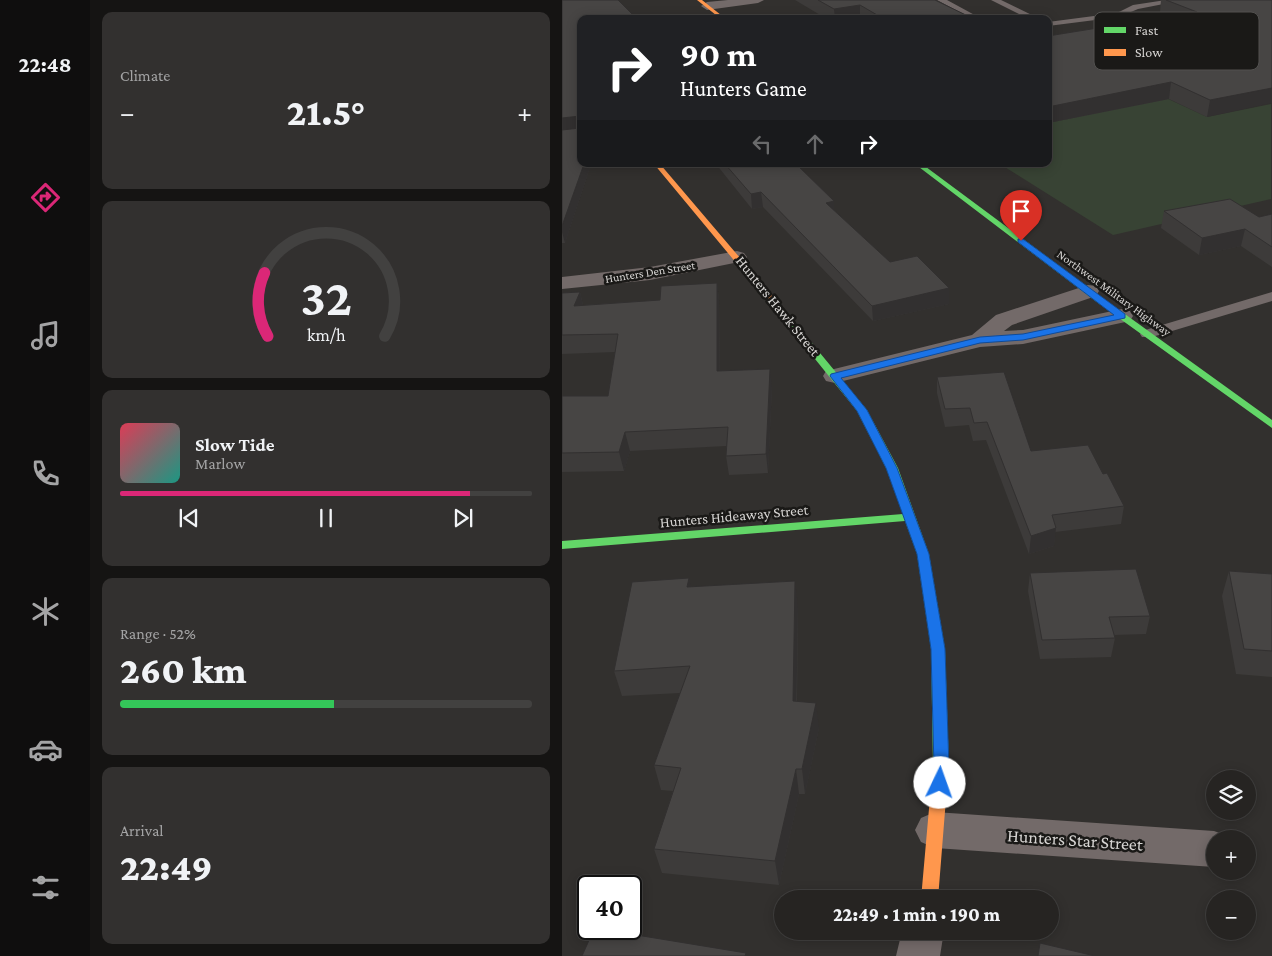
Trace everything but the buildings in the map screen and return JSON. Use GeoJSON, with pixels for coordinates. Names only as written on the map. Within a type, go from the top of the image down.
{"type":"FeatureCollection","features":[{"type":"Feature","properties":{"kind":"street"},"geometry":{"type":"LineString","coordinates":[[703,3],[758,0]]}},
{"type":"Feature","properties":{"kind":"street"},"geometry":{"type":"LineString","coordinates":[[703,3],[719,15]]}},
{"type":"Feature","properties":{"kind":"street","name":"Hunters Hawk Street"},"geometry":{"type":"LineString","coordinates":[[660,167],[738,257],[862,410],[892,468],[923,554],[938,649],[941,767],[929,890]]}},
{"type":"Feature","properties":{"kind":"street","name":"Northwest Military Highway"},"geometry":{"type":"LineString","coordinates":[[922,167],[1272,425]]}},
{"type":"Feature","properties":{"kind":"street","name":"Hunters Den Street"},"geometry":{"type":"LineString","coordinates":[[562,283],[649,274],[738,257]]}},
{"type":"Feature","properties":{"kind":"street"},"geometry":{"type":"LineString","coordinates":[[980,340],[1004,320],[1088,291]]}},
{"type":"Feature","properties":{"kind":"street"},"geometry":{"type":"LineString","coordinates":[[835,376],[980,340],[1023,337],[1122,316]]}},
{"type":"Feature","properties":{"kind":"street","name":"Hunters Hideaway Street"},"geometry":{"type":"LineString","coordinates":[[562,545],[909,517]]}},
{"type":"Feature","properties":{"kind":"street","name":"Hunters Star Street"},"geometry":{"type":"LineString","coordinates":[[935,830],[1206,849]]}},
{"type":"Feature","properties":{"kind":"street"},"geometry":{"type":"LineString","coordinates":[[918,956],[922,940]]}},
{"type":"Feature","properties":{"kind":"lane"},"geometry":{"type":"LineString","coordinates":[[941,0],[970,15]]}},
{"type":"Feature","properties":{"kind":"lane"},"geometry":{"type":"LineString","coordinates":[[995,0],[1027,15]]}},
{"type":"Feature","properties":{"kind":"lane"},"geometry":{"type":"LineString","coordinates":[[1125,12],[1136,7],[1180,0]]}},
{"type":"Feature","properties":{"kind":"lane"},"geometry":{"type":"LineString","coordinates":[[1052,23],[1094,18]]}},
{"type":"Feature","properties":{"kind":"lane"},"geometry":{"type":"LineString","coordinates":[[1147,334],[1272,296]]}},
{"type":"Feature","properties":{"kind":"green space"},"geometry":{"type":"Polygon","coordinates":[[[1136,84],[1207,117],[1271,104],[1271,199],[1113,235],[1005,167],[1052,167],[1052,122],[1150,102],[1136,84]]]}},
{"type":"Feature","properties":{"kind":"traffic: fast"},"geometry":{"type":"LineString","coordinates":[[922,167],[1101,301],[1272,425]]}},
{"type":"Feature","properties":{"kind":"traffic: fast"},"geometry":{"type":"LineString","coordinates":[[789,321],[862,410],[892,468],[923,554],[938,649],[941,767],[939,786]]}},
{"type":"Feature","properties":{"kind":"traffic: fast"},"geometry":{"type":"LineString","coordinates":[[562,545],[909,517]]}},
{"type":"Feature","properties":{"kind":"traffic: slow"},"geometry":{"type":"LineString","coordinates":[[699,0],[719,15]]}},
{"type":"Feature","properties":{"kind":"traffic: slow"},"geometry":{"type":"LineString","coordinates":[[660,167],[789,321]]}},
{"type":"Feature","properties":{"kind":"traffic: slow"},"geometry":{"type":"LineString","coordinates":[[930,890],[939,786]]}},
{"type":"Feature","properties":{"kind":"route"},"geometry":{"type":"LineString","coordinates":[[940,783],[938,649],[923,554],[892,468],[862,410],[835,376],[980,340],[1023,337],[1122,316],[1021,241]]}}]}
